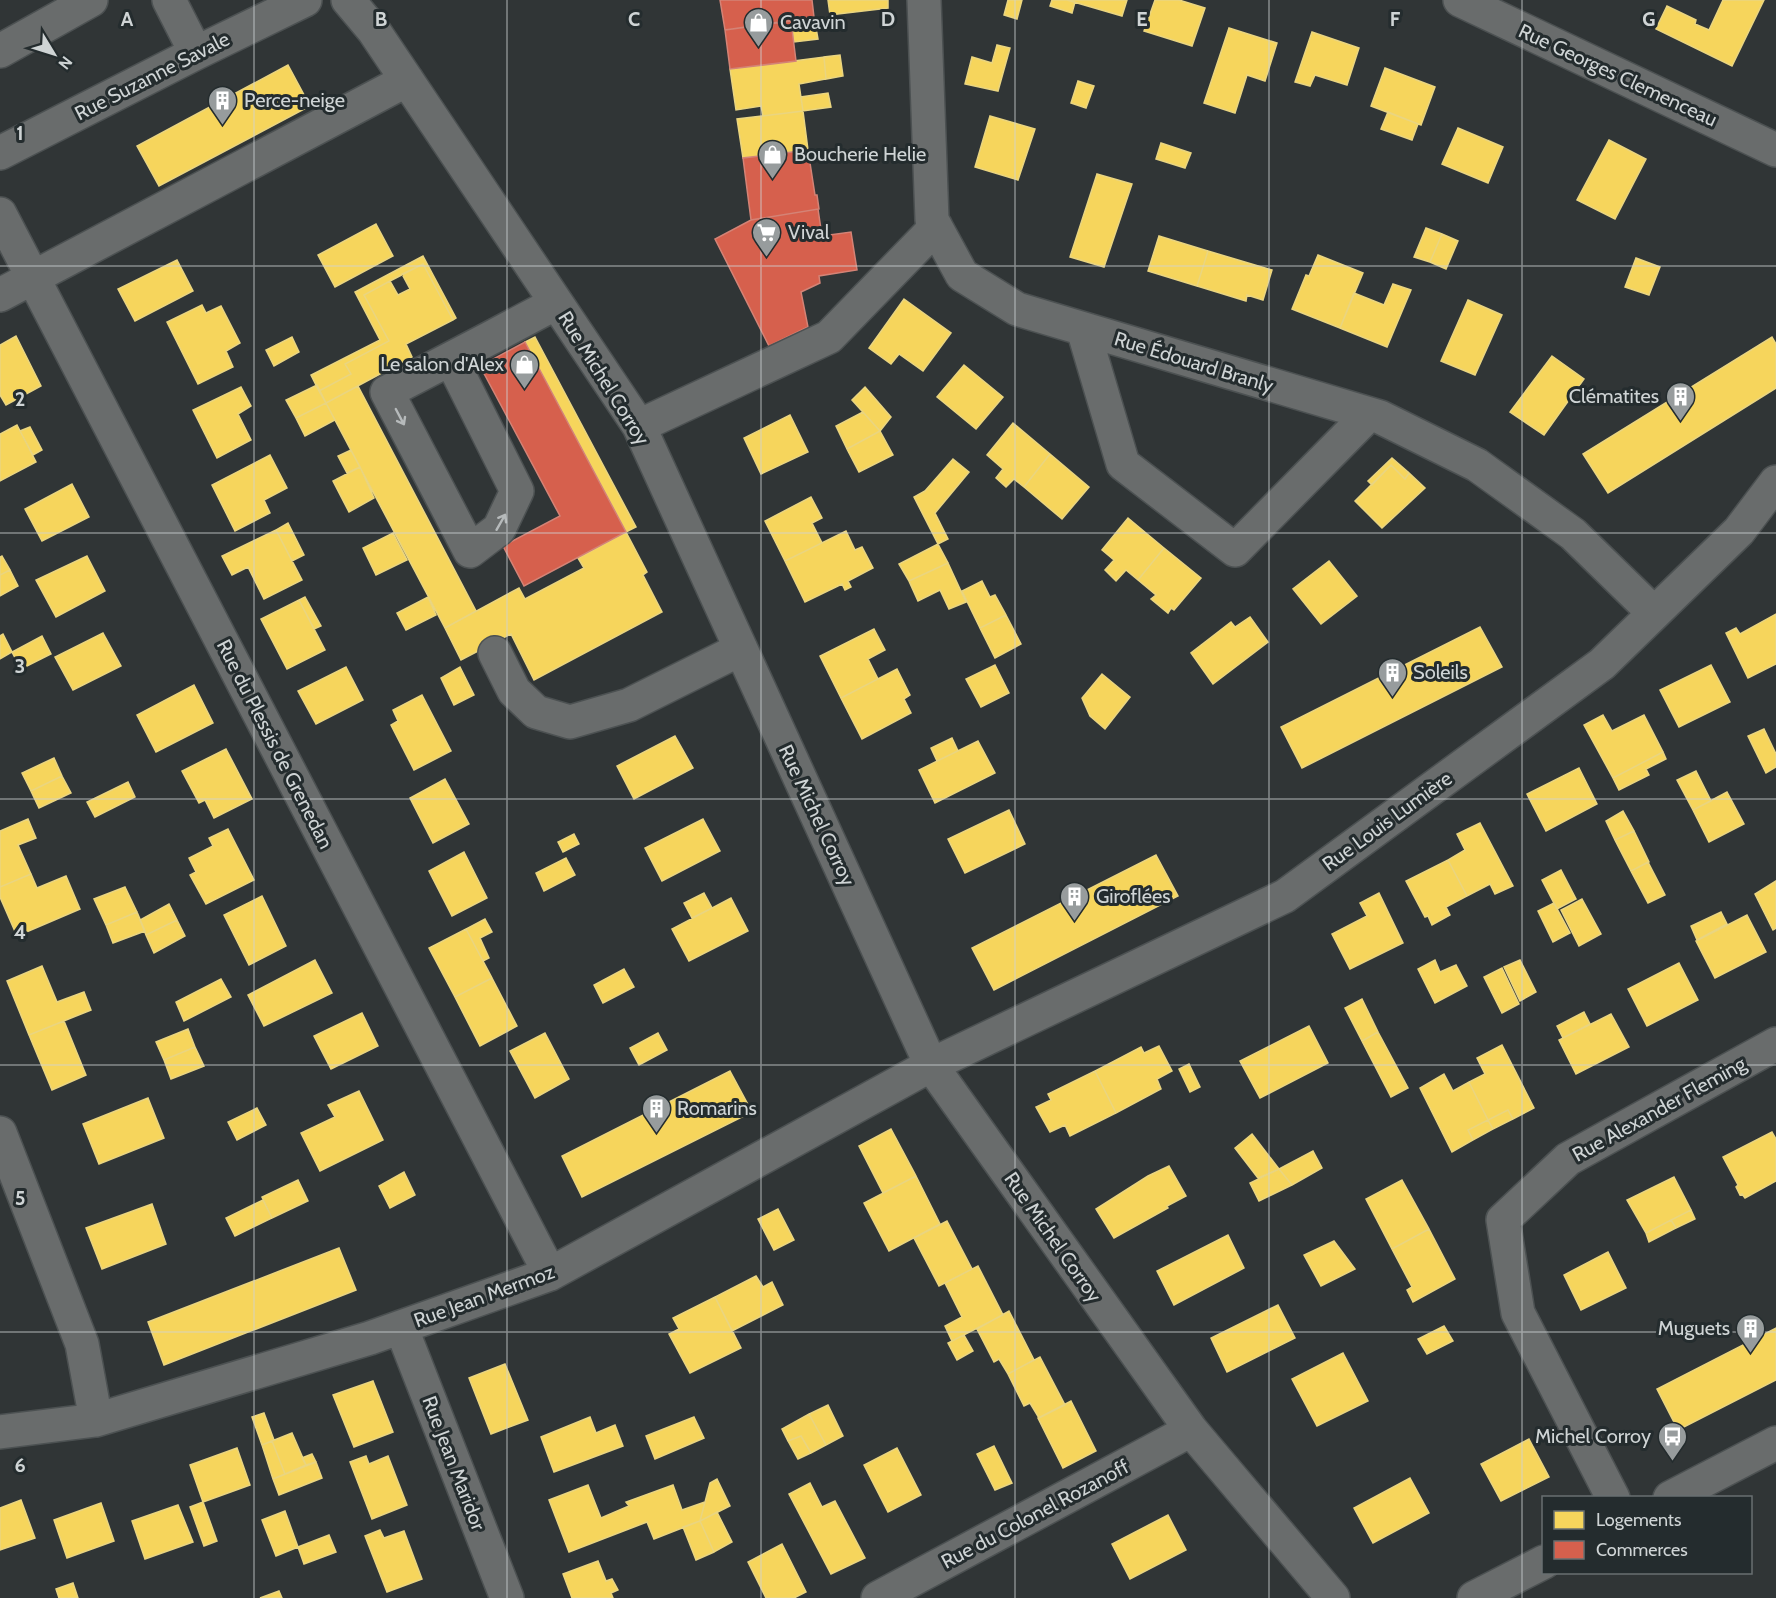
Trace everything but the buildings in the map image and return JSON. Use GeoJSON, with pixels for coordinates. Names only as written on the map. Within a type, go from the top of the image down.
{"type":"FeatureCollection","features":[{"type":"Feature","properties":{"kind":"street"},"geometry":{"type":"LineString","coordinates":[[0,51],[91,0]]}},
{"type":"Feature","properties":{"kind":"street"},"geometry":{"type":"LineString","coordinates":[[169,0],[196,53]]}},
{"type":"Feature","properties":{"kind":"street","name":"Rue Suzanne Savale"},"geometry":{"type":"LineString","coordinates":[[0,153],[305,0]]}},
{"type":"Feature","properties":{"kind":"street","name":"Rue Michel Corroy"},"geometry":{"type":"LineString","coordinates":[[348,0],[374,31],[639,426],[931,1065],[1191,1430],[1333,1598]]}},
{"type":"Feature","properties":{"kind":"street","name":"Rue Édouard Branly"},"geometry":{"type":"LineString","coordinates":[[924,0],[932,220],[962,275],[1017,309],[1380,417],[1477,465],[1573,534],[1654,613]]}},
{"type":"Feature","properties":{"kind":"street","name":"Rue Georges Clemenceau"},"geometry":{"type":"LineString","coordinates":[[1460,0],[1776,150]]}},
{"type":"Feature","properties":{"kind":"street"},"geometry":{"type":"LineString","coordinates":[[0,295],[407,80]]}},
{"type":"Feature","properties":{"kind":"street","name":"Rue du Plessis de Grenedan"},"geometry":{"type":"LineString","coordinates":[[0,214],[550,1274]]}},
{"type":"Feature","properties":{"kind":"street"},"geometry":{"type":"LineString","coordinates":[[639,426],[829,338],[936,227]]}},
{"type":"Feature","properties":{"kind":"street"},"geometry":{"type":"LineString","coordinates":[[451,359],[518,490],[499,529],[470,551],[387,393],[556,303]]}},
{"type":"Feature","properties":{"kind":"street"},"geometry":{"type":"LineString","coordinates":[[1083,329],[1123,464],[1236,550],[1369,414]]}},
{"type":"Feature","properties":{"kind":"street","name":"Rue Louis Lumière"},"geometry":{"type":"LineString","coordinates":[[931,1065],[1285,896],[1602,664],[1739,531],[1776,482]]}},
{"type":"Feature","properties":{"kind":"street"},"geometry":{"type":"LineString","coordinates":[[495,653],[514,691],[536,712],[570,722],[629,705],[741,649]]}},
{"type":"Feature","properties":{"kind":"street","name":"Rue Alexander Fleming"},"geometry":{"type":"LineString","coordinates":[[1612,1496],[1518,1313],[1503,1220],[1568,1159],[1776,1044]]}},
{"type":"Feature","properties":{"kind":"street","name":"Rue Jean Mermoz"},"geometry":{"type":"LineString","coordinates":[[0,1432],[96,1420],[401,1327],[550,1274],[931,1065]]}},
{"type":"Feature","properties":{"kind":"street"},"geometry":{"type":"LineString","coordinates":[[0,1133],[82,1344],[96,1420]]}},
{"type":"Feature","properties":{"kind":"street","name":"Rue Jean Maridor"},"geometry":{"type":"LineString","coordinates":[[401,1327],[507,1598]]}},
{"type":"Feature","properties":{"kind":"street","name":"Rue du Colonel Rozanoff"},"geometry":{"type":"LineString","coordinates":[[878,1598],[1191,1430]]}},
{"type":"Feature","properties":{"kind":"street"},"geometry":{"type":"LineString","coordinates":[[1672,1496],[1776,1443]]}},
{"type":"Feature","properties":{"kind":"street"},"geometry":{"type":"LineString","coordinates":[[1474,1598],[1542,1563]]}},
{"type":"Feature","properties":{"kind":"place","name":"Cavavin"},"geometry":{"type":"Point","coordinates":[759,48]}},
{"type":"Feature","properties":{"kind":"place","name":"Perce-neige"},"geometry":{"type":"Point","coordinates":[223,126]}},
{"type":"Feature","properties":{"kind":"place","name":"Boucherie Helie"},"geometry":{"type":"Point","coordinates":[773,180]}},
{"type":"Feature","properties":{"kind":"place","name":"Vival"},"geometry":{"type":"Point","coordinates":[767,258]}},
{"type":"Feature","properties":{"kind":"place","name":"Le salon d'Alex"},"geometry":{"type":"Point","coordinates":[525,390]}},
{"type":"Feature","properties":{"kind":"place","name":"Clématites"},"geometry":{"type":"Point","coordinates":[1680,422]}},
{"type":"Feature","properties":{"kind":"place","name":"Soleils"},"geometry":{"type":"Point","coordinates":[1392,698]}},
{"type":"Feature","properties":{"kind":"place","name":"Giroflées"},"geometry":{"type":"Point","coordinates":[1075,922]}},
{"type":"Feature","properties":{"kind":"place","name":"Romarins"},"geometry":{"type":"Point","coordinates":[656,1134]}},
{"type":"Feature","properties":{"kind":"place","name":"Muguets"},"geometry":{"type":"Point","coordinates":[1751,1354]}},
{"type":"Feature","properties":{"kind":"place","name":"Michel Corroy"},"geometry":{"type":"Point","coordinates":[1672,1462]}}]}
